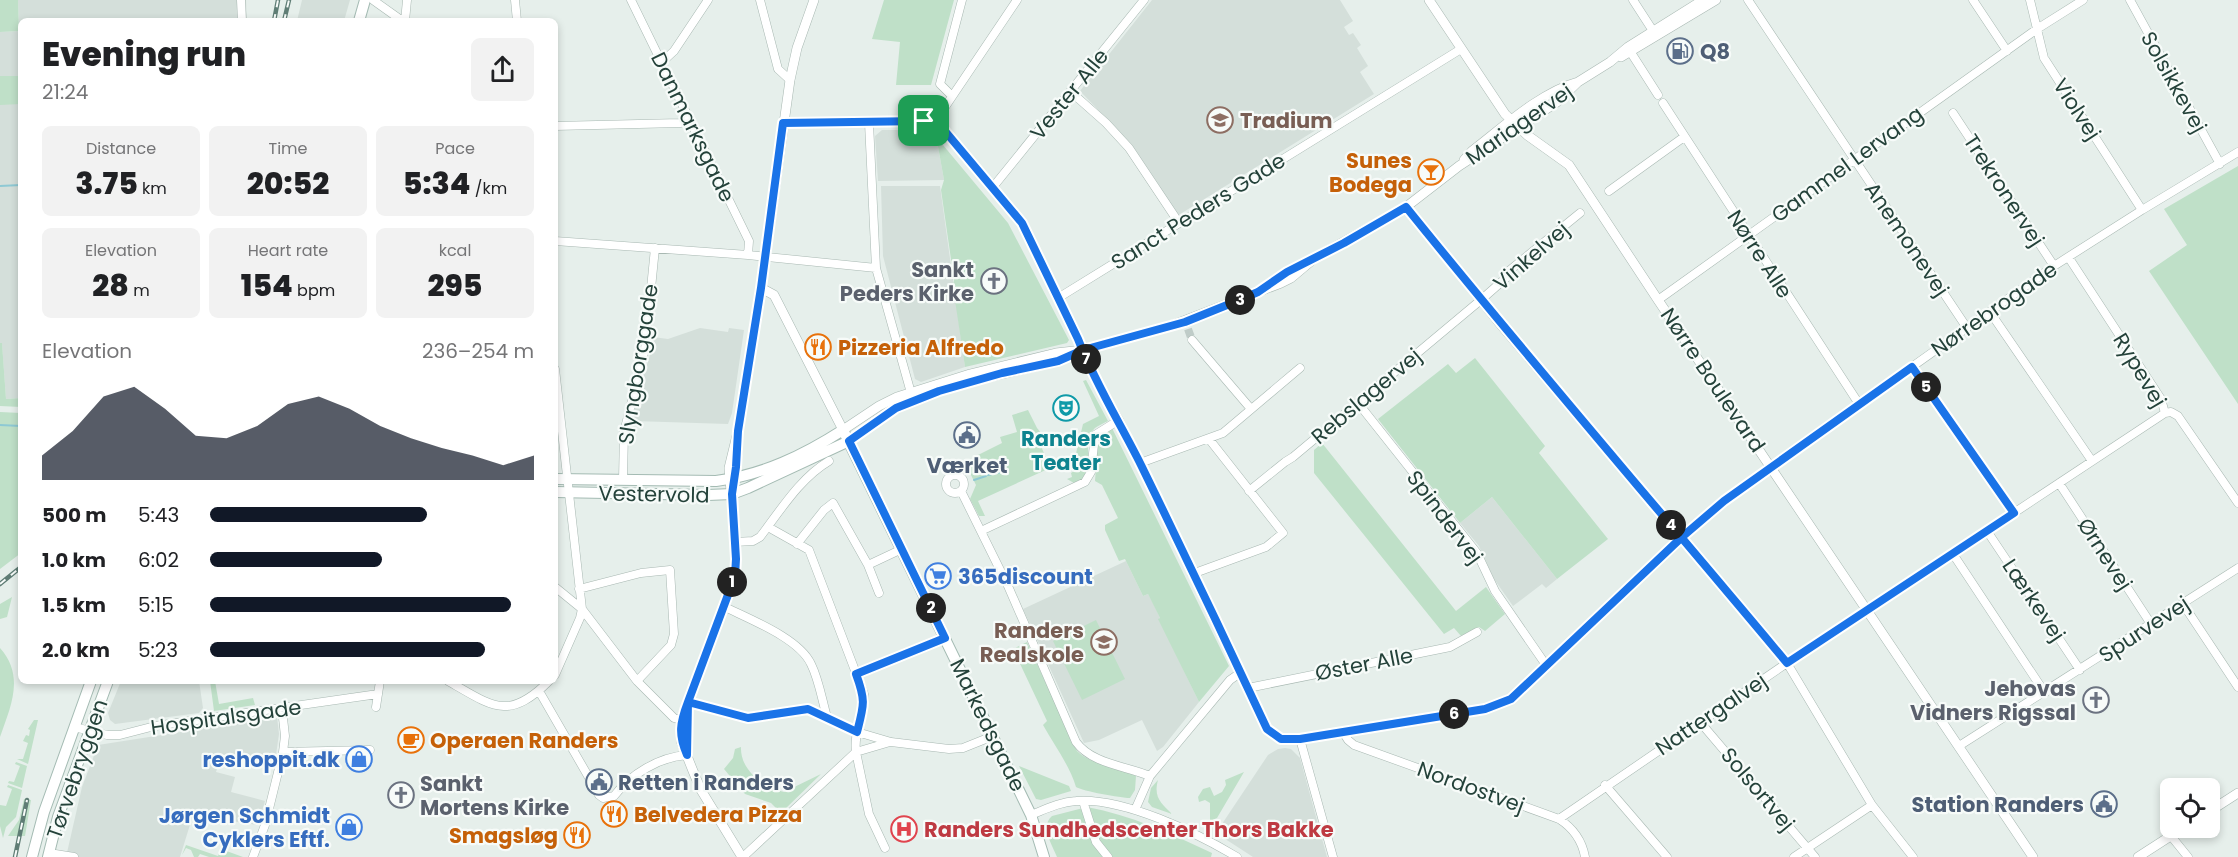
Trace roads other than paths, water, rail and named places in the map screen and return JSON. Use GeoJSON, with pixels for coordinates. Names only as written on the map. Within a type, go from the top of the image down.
{"type":"FeatureCollection","features":[{"type":"Feature","properties":{"kind":"main road"},"geometry":{"type":"LineString","coordinates":[[353,18],[358,0]]}},
{"type":"Feature","properties":{"kind":"main road"},"geometry":{"type":"LineString","coordinates":[[361,18],[365,0]]}},
{"type":"Feature","properties":{"kind":"main road","name":"Vestervold"},"geometry":{"type":"LineString","coordinates":[[558,479],[716,481],[732,479],[788,461],[843,430]]}},
{"type":"Feature","properties":{"kind":"main road","name":"Markedsgade"},"geometry":{"type":"LineString","coordinates":[[843,430],[1031,815],[1044,857]]}},
{"type":"Feature","properties":{"kind":"main road","name":"Vestervold"},"geometry":{"type":"LineString","coordinates":[[558,492],[732,494],[849,441]]}},
{"type":"Feature","properties":{"kind":"main road","name":"Tørvebryggen"},"geometry":{"type":"LineString","coordinates":[[32,857],[44,812],[90,684]]}},
{"type":"Feature","properties":{"kind":"main road","name":"Tørvebryggen"},"geometry":{"type":"LineString","coordinates":[[48,855],[58,817],[107,684]]}},
{"type":"Feature","properties":{"kind":"street"},"geometry":{"type":"LineString","coordinates":[[242,0],[242,18]]}},
{"type":"Feature","properties":{"kind":"street"},"geometry":{"type":"LineString","coordinates":[[373,0],[398,18]]}},
{"type":"Feature","properties":{"kind":"street"},"geometry":{"type":"LineString","coordinates":[[405,18],[407,0]]}},
{"type":"Feature","properties":{"kind":"street"},"geometry":{"type":"LineString","coordinates":[[515,0],[517,18]]}},
{"type":"Feature","properties":{"kind":"street","name":"Danmarksgade"},"geometry":{"type":"LineString","coordinates":[[631,0],[748,241],[748,255]]}},
{"type":"Feature","properties":{"kind":"street"},"geometry":{"type":"LineString","coordinates":[[662,62],[674,51],[708,0]]}},
{"type":"Feature","properties":{"kind":"street"},"geometry":{"type":"LineString","coordinates":[[760,0],[778,69],[790,80]]}},
{"type":"Feature","properties":{"kind":"street"},"geometry":{"type":"LineString","coordinates":[[814,0],[797,48],[790,80],[738,431],[732,479],[735,576],[688,702],[681,741],[701,790],[743,857],[856,752],[891,742]]}},
{"type":"Feature","properties":{"kind":"street"},"geometry":{"type":"LineString","coordinates":[[952,96],[940,84],[962,0]]}},
{"type":"Feature","properties":{"kind":"street"},"geometry":{"type":"LineString","coordinates":[[783,123],[869,123],[924,121],[934,118],[941,113],[1017,0]]}},
{"type":"Feature","properties":{"kind":"street","name":"Vester Alle"},"geometry":{"type":"LineString","coordinates":[[993,187],[1144,0]]}},
{"type":"Feature","properties":{"kind":"street","name":"Nørre Boulevard"},"geometry":{"type":"LineString","coordinates":[[1429,0],[1505,114],[1569,165],[2033,857]]}},
{"type":"Feature","properties":{"kind":"street"},"geometry":{"type":"LineString","coordinates":[[1633,0],[1655,34]]}},
{"type":"Feature","properties":{"kind":"street","name":"Mariagervej"},"geometry":{"type":"LineString","coordinates":[[1655,34],[1703,0]]}},
{"type":"Feature","properties":{"kind":"street","name":"Mariagervej"},"geometry":{"type":"LineString","coordinates":[[843,430],[879,405],[911,393],[962,376],[1186,325],[1291,278],[1310,262],[1406,207],[1515,124],[1557,102],[1578,82],[1655,34],[1716,0]]}},
{"type":"Feature","properties":{"kind":"street","name":"Anemonevej"},"geometry":{"type":"LineString","coordinates":[[1748,0],[1967,328]]}},
{"type":"Feature","properties":{"kind":"street"},"geometry":{"type":"LineString","coordinates":[[1973,0],[2007,51]]}},
{"type":"Feature","properties":{"kind":"street","name":"Violvej"},"geometry":{"type":"LineString","coordinates":[[2030,0],[2044,58],[2142,210]]}},
{"type":"Feature","properties":{"kind":"street","name":"Gammel Lervang"},"geometry":{"type":"LineString","coordinates":[[1658,300],[2037,29],[2083,0]]}},
{"type":"Feature","properties":{"kind":"street","name":"Solsikkevej"},"geometry":{"type":"LineString","coordinates":[[2130,0],[2220,164]]}},
{"type":"Feature","properties":{"kind":"street","name":"Sanct Peders Gade"},"geometry":{"type":"LineString","coordinates":[[1059,298],[1461,50]]}},
{"type":"Feature","properties":{"kind":"street"},"geometry":{"type":"LineString","coordinates":[[1629,50],[1658,95]]}},
{"type":"Feature","properties":{"kind":"street"},"geometry":{"type":"LineString","coordinates":[[1071,92],[1106,123],[1129,148],[1179,223]]}},
{"type":"Feature","properties":{"kind":"street","name":"Nørre Alle"},"geometry":{"type":"LineString","coordinates":[[1663,103],[1859,404]]}},
{"type":"Feature","properties":{"kind":"street","name":"Trekronervej"},"geometry":{"type":"LineString","coordinates":[[1953,113],[2054,266]]}},
{"type":"Feature","properties":{"kind":"street"},"geometry":{"type":"LineString","coordinates":[[934,118],[1022,223],[1100,390],[1119,420],[1267,729],[1281,739],[1300,739],[1333,857]]}},
{"type":"Feature","properties":{"kind":"street"},"geometry":{"type":"LineString","coordinates":[[558,126],[690,121]]}},
{"type":"Feature","properties":{"kind":"street"},"geometry":{"type":"LineString","coordinates":[[869,123],[876,268],[911,393]]}},
{"type":"Feature","properties":{"kind":"street"},"geometry":{"type":"LineString","coordinates":[[1609,191],[1684,137]]}},
{"type":"Feature","properties":{"kind":"street","name":"Nørrebrogade"},"geometry":{"type":"LineString","coordinates":[[1300,739],[1485,709],[1511,699],[1682,537],[1724,501],[2054,266],[2238,152]]}},
{"type":"Feature","properties":{"kind":"street"},"geometry":{"type":"LineString","coordinates":[[1406,207],[1482,299],[1498,322],[1787,663],[1872,805],[1913,857]]}},
{"type":"Feature","properties":{"kind":"street","name":"Vinkelvej"},"geometry":{"type":"LineString","coordinates":[[1482,299],[1507,277],[1510,270],[1580,213]]}},
{"type":"Feature","properties":{"kind":"street"},"geometry":{"type":"LineString","coordinates":[[558,241],[765,256],[876,268]]}},
{"type":"Feature","properties":{"kind":"street","name":"Slyngborggade"},"geometry":{"type":"LineString","coordinates":[[623,480],[624,432],[645,349],[655,249]]}},
{"type":"Feature","properties":{"kind":"street","name":"Rypevej"},"geometry":{"type":"LineString","coordinates":[[2069,258],[2162,399],[2165,413],[2171,412],[2178,416],[2238,503]]}},
{"type":"Feature","properties":{"kind":"street","name":"Markedsgade"},"geometry":{"type":"LineString","coordinates":[[761,288],[774,295],[843,430]]}},
{"type":"Feature","properties":{"kind":"street","name":"Rebslagervej"},"geometry":{"type":"LineString","coordinates":[[1249,492],[1482,299]]}},
{"type":"Feature","properties":{"kind":"street"},"geometry":{"type":"LineString","coordinates":[[1990,312],[2092,461]]}},
{"type":"Feature","properties":{"kind":"street"},"geometry":{"type":"LineString","coordinates":[[1192,340],[1251,409]]}},
{"type":"Feature","properties":{"kind":"street","name":"Mariagervej"},"geometry":{"type":"LineString","coordinates":[[849,441],[884,415],[907,403],[955,385],[1058,361],[1083,350]]}},
{"type":"Feature","properties":{"kind":"street"},"geometry":{"type":"LineString","coordinates":[[1912,367],[2014,513]]}},
{"type":"Feature","properties":{"kind":"street"},"geometry":{"type":"LineString","coordinates":[[1140,463],[1223,434],[1299,368]]}},
{"type":"Feature","properties":{"kind":"street"},"geometry":{"type":"LineString","coordinates":[[558,396],[582,609],[558,668]]}},
{"type":"Feature","properties":{"kind":"street","name":"Spindervej"},"geometry":{"type":"LineString","coordinates":[[1358,403],[1477,553],[1495,591],[1546,665]]}},
{"type":"Feature","properties":{"kind":"street","name":"Nattergalvej"},"geometry":{"type":"LineString","coordinates":[[1559,819],[1605,785],[1787,663],[2165,413]]}},
{"type":"Feature","properties":{"kind":"street"},"geometry":{"type":"LineString","coordinates":[[981,531],[1085,482],[1091,472],[1095,435],[1098,430],[1119,420]]}},
{"type":"Feature","properties":{"kind":"street"},"geometry":{"type":"LineString","coordinates":[[1192,574],[1266,547],[1283,533],[1209,439]]}},
{"type":"Feature","properties":{"kind":"street"},"geometry":{"type":"LineString","coordinates":[[735,542],[753,541],[760,537],[816,468],[829,461]]}},
{"type":"Feature","properties":{"kind":"street","name":"Ørnevej"},"geometry":{"type":"LineString","coordinates":[[2058,483],[2151,624]]}},
{"type":"Feature","properties":{"kind":"street"},"geometry":{"type":"LineString","coordinates":[[961,491],[1008,586],[1076,742],[1083,752],[1093,758],[1150,776]]}},
{"type":"Feature","properties":{"kind":"street"},"geometry":{"type":"LineString","coordinates":[[797,544],[824,510],[833,503],[868,565],[879,593]]}},
{"type":"Feature","properties":{"kind":"street"},"geometry":{"type":"LineString","coordinates":[[768,526],[809,550],[864,694],[856,752],[869,814],[885,848]]}},
{"type":"Feature","properties":{"kind":"street","name":"Lærkevej"},"geometry":{"type":"LineString","coordinates":[[1987,531],[2080,670]]}},
{"type":"Feature","properties":{"kind":"street"},"geometry":{"type":"LineString","coordinates":[[868,565],[902,549]]}},
{"type":"Feature","properties":{"kind":"street"},"geometry":{"type":"LineString","coordinates":[[1953,554],[2045,693]]}},
{"type":"Feature","properties":{"kind":"street","name":"Spurvevej"},"geometry":{"type":"LineString","coordinates":[[1959,746],[2238,568]]}},
{"type":"Feature","properties":{"kind":"street"},"geometry":{"type":"LineString","coordinates":[[579,589],[621,578],[670,570],[674,634],[671,645],[637,681]]}},
{"type":"Feature","properties":{"kind":"street"},"geometry":{"type":"LineString","coordinates":[[558,589],[582,609],[637,681],[674,718],[684,721]]}},
{"type":"Feature","properties":{"kind":"street"},"geometry":{"type":"LineString","coordinates":[[2183,604],[2238,687]]}},
{"type":"Feature","properties":{"kind":"street"},"geometry":{"type":"LineString","coordinates":[[723,606],[777,633],[803,651],[812,665],[827,717]]}},
{"type":"Feature","properties":{"kind":"street","name":"Øster Alle"},"geometry":{"type":"LineString","coordinates":[[1248,688],[1450,647],[1478,632]]}},
{"type":"Feature","properties":{"kind":"street"},"geometry":{"type":"LineString","coordinates":[[856,674],[945,638]]}},
{"type":"Feature","properties":{"kind":"street"},"geometry":{"type":"LineString","coordinates":[[1135,810],[1150,776],[1230,680],[1240,673]]}},
{"type":"Feature","properties":{"kind":"street"},"geometry":{"type":"LineString","coordinates":[[376,707],[380,684]]}},
{"type":"Feature","properties":{"kind":"street"},"geometry":{"type":"LineString","coordinates":[[453,684],[479,699],[508,708],[525,701],[546,684]]}},
{"type":"Feature","properties":{"kind":"street"},"geometry":{"type":"LineString","coordinates":[[539,691],[599,795],[607,799],[614,796],[621,787],[655,762],[666,757],[687,755]]}},
{"type":"Feature","properties":{"kind":"street","name":"Hospitalsgade"},"geometry":{"type":"LineString","coordinates":[[74,727],[105,735],[120,735],[155,726],[378,694]]}},
{"type":"Feature","properties":{"kind":"street"},"geometry":{"type":"LineString","coordinates":[[688,702],[748,718],[808,709],[857,732],[891,742],[963,748],[993,736]]}},
{"type":"Feature","properties":{"kind":"street"},"geometry":{"type":"LineString","coordinates":[[253,857],[265,825],[283,752],[285,736],[282,709]]}},
{"type":"Feature","properties":{"kind":"street","name":"Solsortvej"},"geometry":{"type":"LineString","coordinates":[[1700,722],[1815,857]]}},
{"type":"Feature","properties":{"kind":"street","name":"Nordostvej"},"geometry":{"type":"LineString","coordinates":[[1343,732],[1347,740],[1354,745],[1559,819],[1579,838],[1585,857]]}},
{"type":"Feature","properties":{"kind":"street"},"geometry":{"type":"LineString","coordinates":[[283,752],[370,750]]}},
{"type":"Feature","properties":{"kind":"street"},"geometry":{"type":"LineString","coordinates":[[1605,785],[1667,857]]}},
{"type":"Feature","properties":{"kind":"street"},"geometry":{"type":"LineString","coordinates":[[2220,805],[2238,793]]}},
{"type":"Feature","properties":{"kind":"street"},"geometry":{"type":"LineString","coordinates":[[1083,801],[1096,842],[1108,857]]}},
{"type":"Feature","properties":{"kind":"street"},"geometry":{"type":"LineString","coordinates":[[1031,815],[1061,803],[1083,801],[1110,804],[1135,810],[1201,837],[1237,857]]}},
{"type":"Feature","properties":{"kind":"street"},"geometry":{"type":"LineString","coordinates":[[1794,857],[1872,805]]}},
{"type":"Feature","properties":{"kind":"street"},"geometry":{"type":"LineString","coordinates":[[2138,857],[2168,838]]}},
{"type":"Feature","properties":{"kind":"street"},"geometry":{"type":"LineString","coordinates":[[2173,838],[2188,857]]}},
{"type":"Feature","properties":{"kind":"street"},"geometry":{"type":"LineString","coordinates":[[48,855],[74,857]]}},
{"type":"Feature","properties":{"kind":"waterway"},"geometry":{"type":"LineString","coordinates":[[0,186],[18,185]]}},
{"type":"Feature","properties":{"kind":"waterway"},"geometry":{"type":"LineString","coordinates":[[0,425],[18,426]]}},
{"type":"Feature","properties":{"kind":"waterway"},"geometry":{"type":"LineString","coordinates":[[988,475],[1001,472]]}},
{"type":"Feature","properties":{"kind":"waterway"},"geometry":{"type":"LineString","coordinates":[[974,480],[986,476]]}},
{"type":"Feature","properties":{"kind":"tunnel"},"geometry":{"type":"LineString","coordinates":[[1188,329],[1192,340]]}},
{"type":"Feature","properties":{"kind":"railway"},"geometry":{"type":"LineString","coordinates":[[275,18],[278,0]]}},
{"type":"Feature","properties":{"kind":"railway"},"geometry":{"type":"LineString","coordinates":[[285,18],[289,0]]}},
{"type":"Feature","properties":{"kind":"railway"},"geometry":{"type":"LineString","coordinates":[[0,584],[18,569]]}},
{"type":"Feature","properties":{"kind":"railway"},"geometry":{"type":"LineString","coordinates":[[15,857],[27,800]]}},
{"type":"Feature","properties":{"kind":"place","name":"Q8"},"geometry":{"type":"Point","coordinates":[1680,51]}},
{"type":"Feature","properties":{"kind":"place","name":"Tradium"},"geometry":{"type":"Point","coordinates":[1220,120]}},
{"type":"Feature","properties":{"kind":"place","name":"Sunes Bodega"},"geometry":{"type":"Point","coordinates":[1431,172]}},
{"type":"Feature","properties":{"kind":"place","name":"Sankt Peders Kirke"},"geometry":{"type":"Point","coordinates":[994,281]}},
{"type":"Feature","properties":{"kind":"place","name":"Pizzeria Alfredo"},"geometry":{"type":"Point","coordinates":[818,347]}},
{"type":"Feature","properties":{"kind":"place","name":"Randers Teater"},"geometry":{"type":"Point","coordinates":[1066,408]}},
{"type":"Feature","properties":{"kind":"place","name":"Værket"},"geometry":{"type":"Point","coordinates":[967,435]}},
{"type":"Feature","properties":{"kind":"place","name":"365discount"},"geometry":{"type":"Point","coordinates":[938,576]}},
{"type":"Feature","properties":{"kind":"place","name":"Randers Realskole"},"geometry":{"type":"Point","coordinates":[1104,642]}},
{"type":"Feature","properties":{"kind":"place","name":"Jehovas Vidners Rigssal"},"geometry":{"type":"Point","coordinates":[2096,700]}},
{"type":"Feature","properties":{"kind":"place","name":"Operaen Randers"},"geometry":{"type":"Point","coordinates":[411,740]}},
{"type":"Feature","properties":{"kind":"place","name":"reshoppit.dk"},"geometry":{"type":"Point","coordinates":[359,759]}},
{"type":"Feature","properties":{"kind":"place","name":"Retten i Randers"},"geometry":{"type":"Point","coordinates":[599,782]}},
{"type":"Feature","properties":{"kind":"place","name":"Sankt Mortens Kirke"},"geometry":{"type":"Point","coordinates":[401,795]}},
{"type":"Feature","properties":{"kind":"place","name":"Station Randers"},"geometry":{"type":"Point","coordinates":[2104,804]}},
{"type":"Feature","properties":{"kind":"place","name":"Belvedera Pizza"},"geometry":{"type":"Point","coordinates":[614,814]}},
{"type":"Feature","properties":{"kind":"place","name":"Jørgen Schmidt Cyklers Eftf."},"geometry":{"type":"Point","coordinates":[349,827]}},
{"type":"Feature","properties":{"kind":"place","name":"Randers Sundhedscenter Thors Bakke"},"geometry":{"type":"Point","coordinates":[904,829]}},
{"type":"Feature","properties":{"kind":"place","name":"Smagsløg"},"geometry":{"type":"Point","coordinates":[577,835]}}]}
